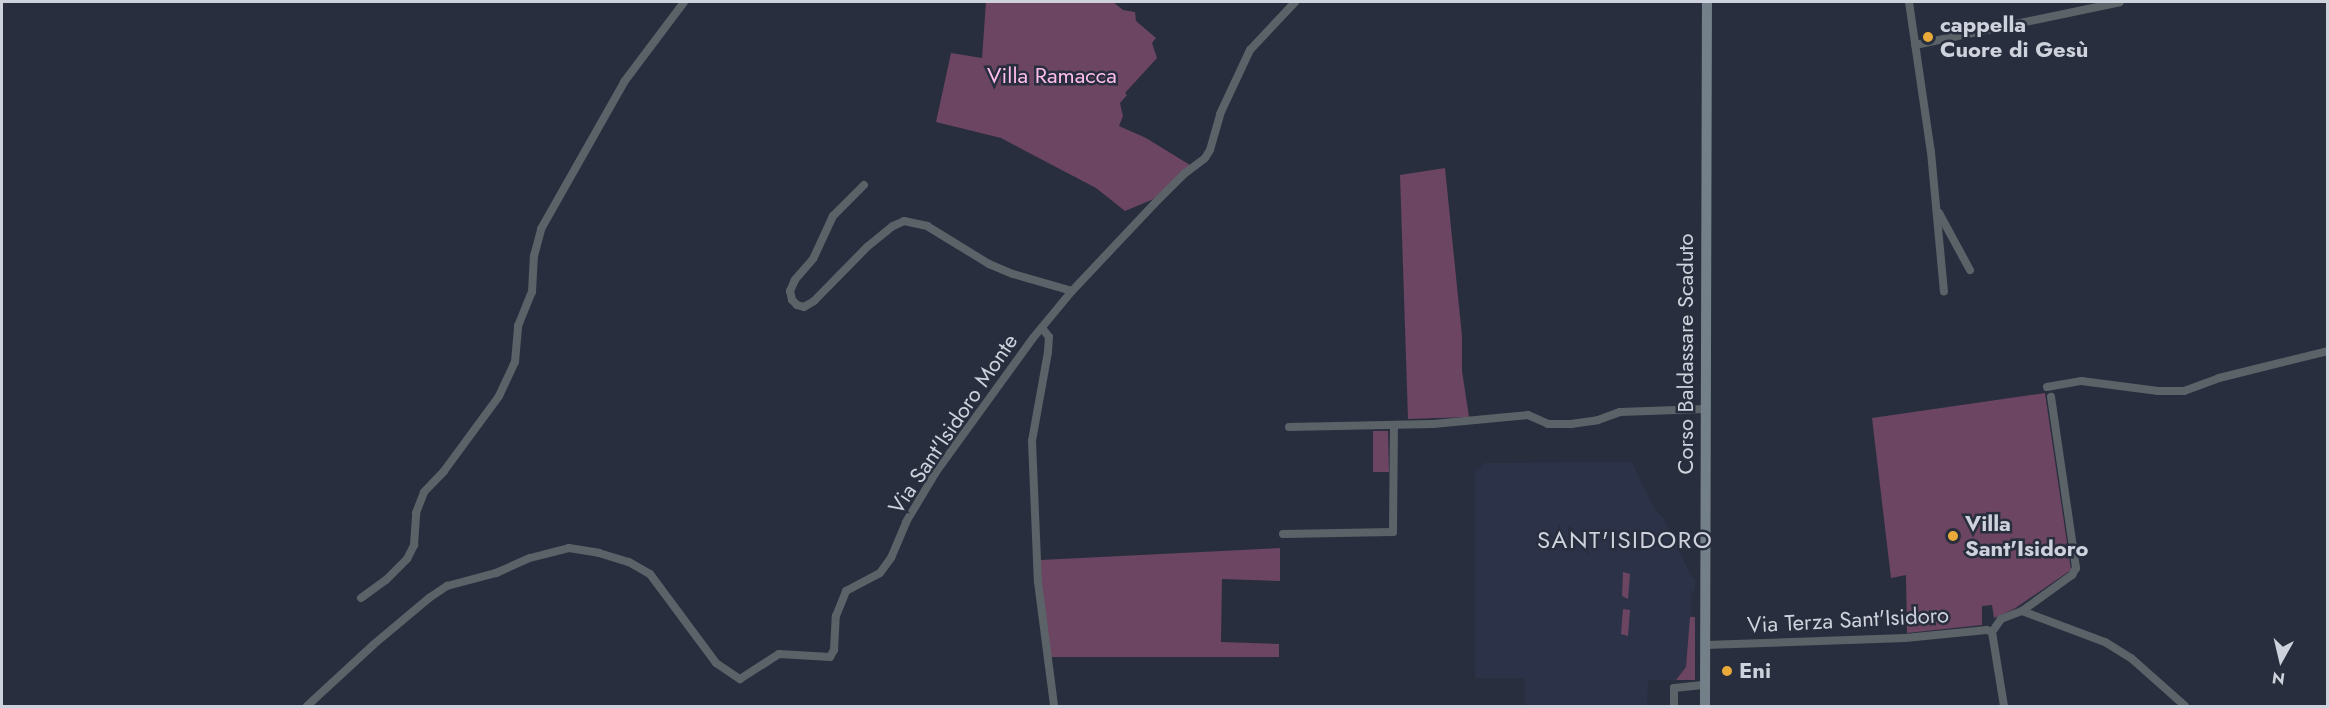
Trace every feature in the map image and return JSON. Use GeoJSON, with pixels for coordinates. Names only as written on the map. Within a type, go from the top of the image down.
{"type":"FeatureCollection","features":[{"type":"Feature","properties":{"kind":"street"},"geometry":{"type":"LineString","coordinates":[[361,598],[386,580],[407,558],[414,545],[416,513],[424,492],[444,471],[499,396],[516,362],[519,326],[532,292],[534,256],[541,229],[624,82],[684,2]]}},
{"type":"Feature","properties":{"kind":"street","name":"Via Sant'Isidoro Monte"},"geometry":{"type":"LineString","coordinates":[[307,706],[373,645],[429,598],[447,586],[496,573],[530,558],[569,549],[599,553],[629,562],[650,574],[716,663],[740,679],[749,676],[779,654],[830,657],[834,650],[836,616],[846,591],[880,573],[891,558],[906,522],[936,472],[1072,291],[1154,204],[1205,158],[1210,150],[1220,114],[1250,50],[1295,2]]}},
{"type":"Feature","properties":{"kind":"street","name":"Corso Baldassare Scaduto"},"geometry":{"type":"LineString","coordinates":[[1705,706],[1707,2]]}},
{"type":"Feature","properties":{"kind":"street"},"geometry":{"type":"LineString","coordinates":[[1909,2],[1931,152],[1944,291]]}},
{"type":"Feature","properties":{"kind":"street"},"geometry":{"type":"LineString","coordinates":[[1914,45],[2120,2]]}},
{"type":"Feature","properties":{"kind":"street"},"geometry":{"type":"LineString","coordinates":[[864,185],[833,216],[813,259],[795,280],[790,291],[792,300],[797,305],[804,307],[814,301],[861,252],[893,226],[904,221],[927,226],[989,264],[1013,274],[1072,291]]}},
{"type":"Feature","properties":{"kind":"street"},"geometry":{"type":"LineString","coordinates":[[1936,206],[1970,270]]}},
{"type":"Feature","properties":{"kind":"street"},"geometry":{"type":"LineString","coordinates":[[1042,328],[1049,337],[1048,352],[1032,441],[1038,582],[1054,706]]}},
{"type":"Feature","properties":{"kind":"street"},"geometry":{"type":"LineString","coordinates":[[2047,387],[2081,381],[2184,392],[2219,378],[2328,351]]}},
{"type":"Feature","properties":{"kind":"street"},"geometry":{"type":"LineString","coordinates":[[2004,706],[1992,632],[2001,619],[2022,611],[2072,575],[2076,568],[2051,397]]}},
{"type":"Feature","properties":{"kind":"street"},"geometry":{"type":"LineString","coordinates":[[1289,427],[1394,425],[1528,415],[1548,424],[1571,424],[1598,420],[1620,412],[1706,409]]}},
{"type":"Feature","properties":{"kind":"street"},"geometry":{"type":"LineString","coordinates":[[1283,534],[1393,532],[1394,425]]}},
{"type":"Feature","properties":{"kind":"street"},"geometry":{"type":"LineString","coordinates":[[2022,611],[2105,642],[2132,658],[2185,706]]}},
{"type":"Feature","properties":{"kind":"street","name":"Via Terza Sant'Isidoro"},"geometry":{"type":"LineString","coordinates":[[1705,645],[1905,638],[1987,630],[1992,632]]}},
{"type":"Feature","properties":{"kind":"street"},"geometry":{"type":"LineString","coordinates":[[1674,706],[1674,688],[1705,685]]}},
{"type":"Feature","properties":{"kind":"shaded area"},"geometry":{"type":"Polygon","coordinates":[[[1632,462],[1654,509],[1663,517],[1692,578],[1695,578],[1695,591],[1691,591],[1691,616],[1695,617],[1695,680],[1648,680],[1647,706],[1525,706],[1525,678],[1475,678],[1475,472],[1485,463],[1632,462]]]}},
{"type":"Feature","properties":{"kind":"green space","name":"Villa Ramacca"},"geometry":{"type":"Polygon","coordinates":[[[986,2],[1113,2],[1123,10],[1135,12],[1136,21],[1156,38],[1152,43],[1157,58],[1125,93],[1127,95],[1120,103],[1123,116],[1119,126],[1146,138],[1190,165],[1156,198],[1125,211],[1096,188],[1001,138],[936,122],[951,53],[982,58],[986,2]]]}},
{"type":"Feature","properties":{"kind":"green space"},"geometry":{"type":"Polygon","coordinates":[[[1445,168],[1462,336],[1462,371],[1469,417],[1408,419],[1400,175],[1445,168]]]}},
{"type":"Feature","properties":{"kind":"green space"},"geometry":{"type":"Polygon","coordinates":[[[2045,393],[2071,570],[2014,609],[1994,618],[1992,605],[1982,606],[1982,625],[1907,633],[1906,575],[1891,578],[1872,418],[2045,393]]]}},
{"type":"Feature","properties":{"kind":"green space"},"geometry":{"type":"Polygon","coordinates":[[[1373,431],[1388,431],[1389,472],[1373,472],[1373,431]]]}},
{"type":"Feature","properties":{"kind":"green space"},"geometry":{"type":"Polygon","coordinates":[[[1280,548],[1280,581],[1222,579],[1221,642],[1279,644],[1279,657],[1051,657],[1042,604],[1040,560],[1280,548]]]}},
{"type":"Feature","properties":{"kind":"green space"},"geometry":{"type":"Polygon","coordinates":[[[1623,572],[1630,574],[1628,599],[1622,596],[1623,572]]]}},
{"type":"Feature","properties":{"kind":"green space"},"geometry":{"type":"Polygon","coordinates":[[[1623,609],[1630,610],[1628,636],[1621,634],[1623,609]]]}},
{"type":"Feature","properties":{"kind":"green space"},"geometry":{"type":"Polygon","coordinates":[[[1690,617],[1695,617],[1695,680],[1676,680],[1686,667],[1690,617]]]}},
{"type":"Feature","properties":{"kind":"place","name":"cappella Cuore di Gesù"},"geometry":{"type":"Point","coordinates":[1928,37]}},
{"type":"Feature","properties":{"kind":"place","name":"Villa Sant'Isidoro"},"geometry":{"type":"Point","coordinates":[1953,536]}},
{"type":"Feature","properties":{"kind":"place","name":"Eni"},"geometry":{"type":"Point","coordinates":[1727,671]}},
{"type":"Feature","properties":{"kind":"district","name":"SANT'ISIDORO"},"geometry":{"type":"Point","coordinates":[1625,540]}}]}
